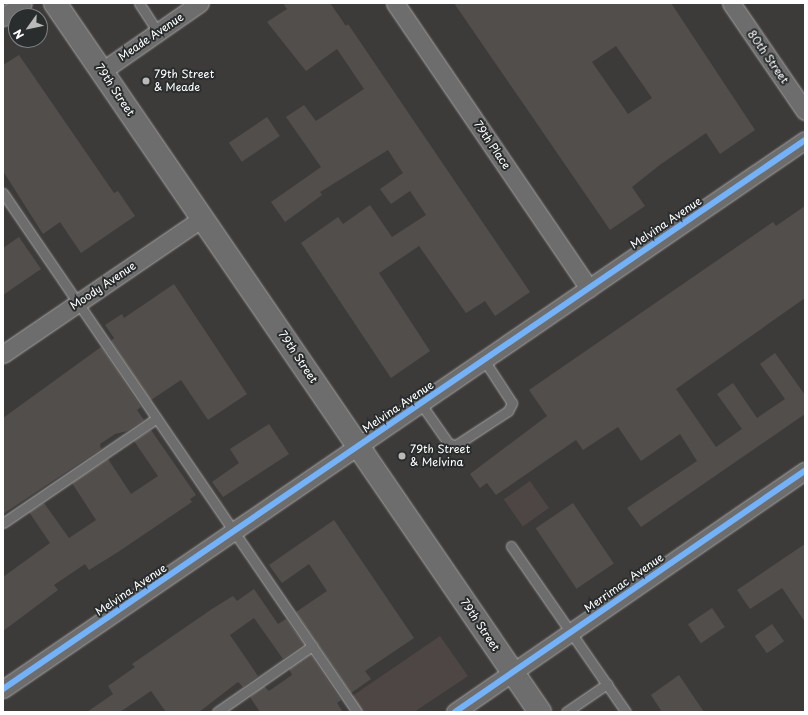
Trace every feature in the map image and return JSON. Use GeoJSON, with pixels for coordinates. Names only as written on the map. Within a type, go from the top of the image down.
{"type":"FeatureCollection","features":[{"type":"Feature","properties":{"kind":"main road","name":"79th Street"},"geometry":{"type":"LineString","coordinates":[[55,3],[540,712]]}},
{"type":"Feature","properties":{"kind":"street"},"geometry":{"type":"LineString","coordinates":[[3,17],[23,3]]}},
{"type":"Feature","properties":{"kind":"street","name":"Meade Avenue"},"geometry":{"type":"LineString","coordinates":[[102,71],[200,3]]}},
{"type":"Feature","properties":{"kind":"street","name":"79th Place"},"geometry":{"type":"LineString","coordinates":[[395,3],[589,288]]}},
{"type":"Feature","properties":{"kind":"street","name":"80th Street"},"geometry":{"type":"LineString","coordinates":[[731,3],[805,111]]}},
{"type":"Feature","properties":{"kind":"street","name":"Melvina Avenue"},"geometry":{"type":"LineString","coordinates":[[3,689],[805,140]]}},
{"type":"Feature","properties":{"kind":"street","name":"Moody Avenue"},"geometry":{"type":"LineString","coordinates":[[3,354],[202,218]]}},
{"type":"Feature","properties":{"kind":"street","name":"Merrimac Avenue"},"geometry":{"type":"LineString","coordinates":[[455,712],[805,471]]}},
{"type":"Feature","properties":{"kind":"lane"},"geometry":{"type":"LineString","coordinates":[[139,3],[158,32]]}},
{"type":"Feature","properties":{"kind":"lane"},"geometry":{"type":"LineString","coordinates":[[3,193],[357,712]]}},
{"type":"Feature","properties":{"kind":"lane"},"geometry":{"type":"LineString","coordinates":[[421,404],[449,444],[456,445],[508,411],[512,403],[484,360]]}},
{"type":"Feature","properties":{"kind":"lane"},"geometry":{"type":"LineString","coordinates":[[3,522],[156,418]]}},
{"type":"Feature","properties":{"kind":"lane"},"geometry":{"type":"LineString","coordinates":[[511,546],[626,712]]}},
{"type":"Feature","properties":{"kind":"lane"},"geometry":{"type":"LineString","coordinates":[[216,712],[312,646]]}},
{"type":"Feature","properties":{"kind":"lane"},"geometry":{"type":"LineString","coordinates":[[566,712],[607,684]]}},
{"type":"Feature","properties":{"kind":"shaded area"},"geometry":{"type":"Polygon","coordinates":[[[530,481],[549,508],[523,526],[504,499],[530,481]]]}},
{"type":"Feature","properties":{"kind":"shaded area"},"geometry":{"type":"Polygon","coordinates":[[[440,636],[468,676],[414,712],[357,712],[348,699],[440,636]]]}},
{"type":"Feature","properties":{"kind":"building"},"geometry":{"type":"Polygon","coordinates":[[[283,3],[330,3],[346,26],[348,24],[530,292],[495,316],[485,301],[466,313],[419,246],[379,273],[430,351],[391,378],[301,243],[338,217],[343,224],[370,205],[392,237],[426,215],[410,191],[391,204],[380,189],[403,173],[388,150],[320,192],[322,195],[285,222],[271,202],[321,167],[286,117],[304,105],[316,121],[364,89],[337,49],[306,71],[267,22],[287,9],[283,3]]]}},
{"type":"Feature","properties":{"kind":"building"},"geometry":{"type":"Polygon","coordinates":[[[454,3],[671,3],[755,130],[720,154],[706,133],[661,164],[632,187],[645,206],[610,230],[454,3]],[[616,46],[592,62],[628,114],[652,98],[616,46]]]}},
{"type":"Feature","properties":{"kind":"building"},"geometry":{"type":"Polygon","coordinates":[[[19,55],[114,193],[118,191],[135,216],[81,253],[60,222],[43,234],[3,171],[3,65],[19,55]]]}},
{"type":"Feature","properties":{"kind":"building"},"geometry":{"type":"Polygon","coordinates":[[[267,117],[280,136],[242,162],[229,143],[267,117]]]}},
{"type":"Feature","properties":{"kind":"building"},"geometry":{"type":"Polygon","coordinates":[[[805,206],[805,298],[676,389],[716,447],[742,429],[717,394],[733,383],[757,418],[785,399],[760,364],[775,353],[805,395],[805,414],[641,527],[627,508],[697,461],[680,434],[641,461],[618,427],[583,450],[576,440],[496,495],[487,483],[480,488],[470,474],[547,416],[529,390],[773,222],[776,226],[805,206]]]}},
{"type":"Feature","properties":{"kind":"building"},"geometry":{"type":"Polygon","coordinates":[[[19,237],[41,269],[3,295],[3,248],[19,237]]]}},
{"type":"Feature","properties":{"kind":"building"},"geometry":{"type":"Polygon","coordinates":[[[174,284],[247,394],[208,420],[181,380],[151,400],[111,341],[114,338],[105,325],[122,314],[124,318],[174,284]]]}},
{"type":"Feature","properties":{"kind":"building"},"geometry":{"type":"Polygon","coordinates":[[[101,347],[141,407],[137,410],[144,420],[127,431],[115,434],[100,444],[101,449],[3,514],[3,418],[101,347]]]}},
{"type":"Feature","properties":{"kind":"building"},"geometry":{"type":"Polygon","coordinates":[[[269,424],[289,454],[223,497],[212,482],[239,463],[230,449],[269,424]]]}},
{"type":"Feature","properties":{"kind":"building"},"geometry":{"type":"Polygon","coordinates":[[[151,430],[196,495],[190,499],[192,502],[89,570],[85,564],[54,585],[58,590],[3,631],[3,577],[50,543],[29,512],[44,503],[69,538],[96,520],[72,483],[108,459],[131,494],[158,476],[134,441],[151,430]]]}},
{"type":"Feature","properties":{"kind":"building"},"geometry":{"type":"Polygon","coordinates":[[[573,503],[614,564],[577,589],[536,528],[573,503]]]}},
{"type":"Feature","properties":{"kind":"building"},"geometry":{"type":"Polygon","coordinates":[[[334,520],[414,638],[365,671],[371,679],[351,693],[296,612],[327,591],[309,564],[282,583],[269,565],[334,520]]]}},
{"type":"Feature","properties":{"kind":"building"},"geometry":{"type":"Polygon","coordinates":[[[805,544],[805,622],[782,588],[750,609],[737,590],[805,544]]]}},
{"type":"Feature","properties":{"kind":"building"},"geometry":{"type":"Polygon","coordinates":[[[254,589],[278,624],[286,619],[304,644],[283,659],[254,618],[230,635],[258,676],[243,687],[238,682],[199,712],[166,712],[151,691],[120,712],[87,712],[113,694],[108,686],[135,667],[132,664],[233,596],[237,601],[254,589]]]}},
{"type":"Feature","properties":{"kind":"building"},"geometry":{"type":"Polygon","coordinates":[[[712,608],[725,627],[701,643],[688,624],[712,608]]]}},
{"type":"Feature","properties":{"kind":"building"},"geometry":{"type":"Polygon","coordinates":[[[772,624],[784,641],[767,653],[755,636],[772,624]]]}},
{"type":"Feature","properties":{"kind":"building"},"geometry":{"type":"Polygon","coordinates":[[[310,654],[341,700],[337,703],[343,712],[260,712],[250,697],[264,686],[269,691],[292,675],[289,669],[310,654]]]}},
{"type":"Feature","properties":{"kind":"building"},"geometry":{"type":"Polygon","coordinates":[[[679,675],[704,712],[662,712],[651,695],[679,675]]]}},
{"type":"Feature","properties":{"kind":"cycle path"},"geometry":{"type":"LineString","coordinates":[[3,689],[805,140]]}},
{"type":"Feature","properties":{"kind":"cycle path"},"geometry":{"type":"LineString","coordinates":[[455,712],[805,471]]}},
{"type":"Feature","properties":{"kind":"place","name":"79th Street & Meade"},"geometry":{"type":"Point","coordinates":[146,81]}},
{"type":"Feature","properties":{"kind":"place","name":"79th Street & Melvina"},"geometry":{"type":"Point","coordinates":[402,456]}}]}
